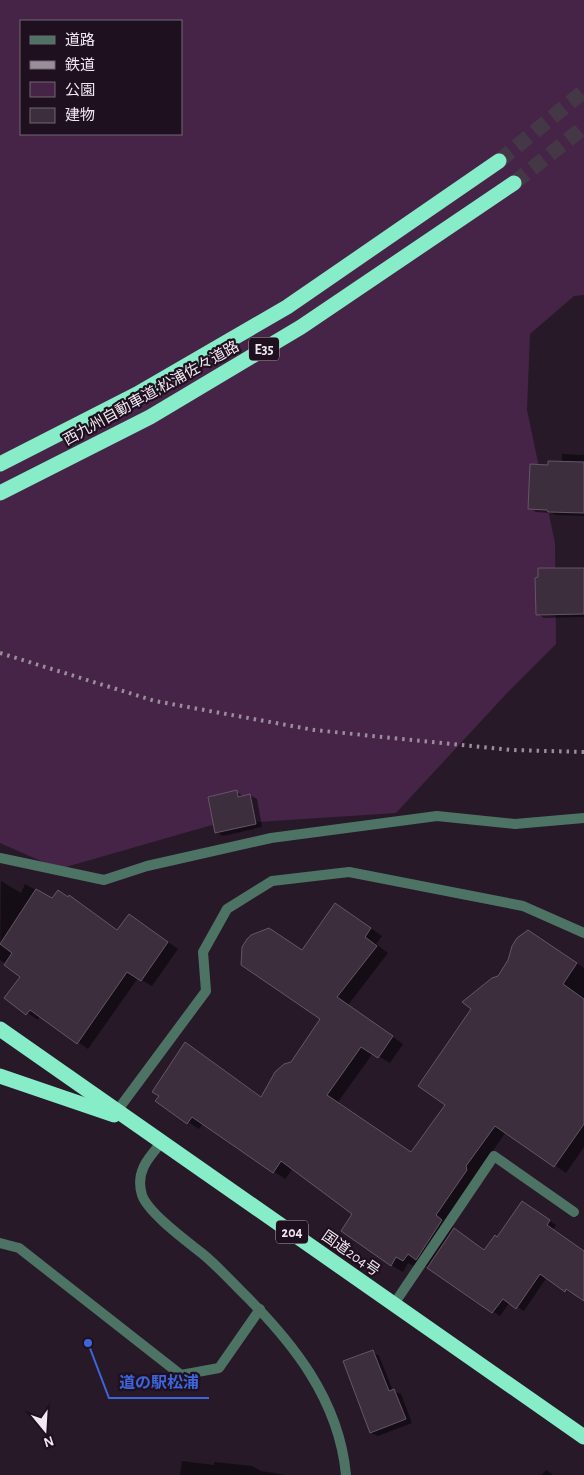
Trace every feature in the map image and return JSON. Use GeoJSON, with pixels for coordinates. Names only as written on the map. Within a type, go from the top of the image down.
{"type":"FeatureCollection","features":[{"type":"Feature","properties":{"kind":"highway","name":"西九州自動車道;松浦佐々道路"},"geometry":{"type":"LineString","coordinates":[[0,464],[137,394],[287,307],[499,160]]}},
{"type":"Feature","properties":{"kind":"highway","name":"西九州自動車道;松浦佐々道路"},"geometry":{"type":"LineString","coordinates":[[0,493],[150,417],[301,327],[514,183]]}},
{"type":"Feature","properties":{"kind":"highway","name":"国道204号"},"geometry":{"type":"LineString","coordinates":[[0,1029],[584,1437]]}},
{"type":"Feature","properties":{"kind":"highway"},"geometry":{"type":"LineString","coordinates":[[0,1076],[134,1122]]}},
{"type":"Feature","properties":{"kind":"street"},"geometry":{"type":"LineString","coordinates":[[0,858],[104,880],[147,866],[271,838],[438,816],[515,824],[584,818]]}},
{"type":"Feature","properties":{"kind":"street"},"geometry":{"type":"LineString","coordinates":[[117,1111],[206,991],[203,952],[227,908],[272,881],[349,872],[523,906],[584,933]]}},
{"type":"Feature","properties":{"kind":"street"},"geometry":{"type":"LineString","coordinates":[[162,1142],[147,1160],[139,1178],[142,1197],[155,1214],[206,1256],[260,1309],[303,1361],[329,1408],[344,1453],[346,1475]]}},
{"type":"Feature","properties":{"kind":"street"},"geometry":{"type":"LineString","coordinates":[[394,1304],[494,1156],[574,1212]]}},
{"type":"Feature","properties":{"kind":"street"},"geometry":{"type":"LineString","coordinates":[[0,1243],[19,1248],[181,1375],[219,1368],[260,1309]]}},
{"type":"Feature","properties":{"kind":"green space"},"geometry":{"type":"Polygon","coordinates":[[[0,0],[584,0],[584,295],[574,296],[530,334],[527,410],[555,543],[556,644],[508,692],[396,813],[212,825],[59,869],[0,843],[0,0]]]}},
{"type":"Feature","properties":{"kind":"building"},"geometry":{"type":"Polygon","coordinates":[[[548,461],[584,462],[584,513],[548,512],[547,510],[528,509],[530,464],[548,465],[548,461]]]}},
{"type":"Feature","properties":{"kind":"building"},"geometry":{"type":"Polygon","coordinates":[[[538,568],[584,568],[584,614],[536,615],[535,578],[538,577],[538,568]]]}},
{"type":"Feature","properties":{"kind":"building"},"geometry":{"type":"Polygon","coordinates":[[[237,790],[238,797],[250,794],[256,824],[215,833],[208,797],[237,790]]]}},
{"type":"Feature","properties":{"kind":"building"},"geometry":{"type":"Polygon","coordinates":[[[36,889],[52,898],[58,890],[68,897],[69,895],[117,930],[129,914],[168,942],[141,981],[127,972],[77,1044],[30,1010],[26,1015],[4,998],[20,977],[4,965],[12,953],[0,944],[36,889]]]}},
{"type":"Feature","properties":{"kind":"building"},"geometry":{"type":"Polygon","coordinates":[[[335,903],[371,928],[365,937],[377,946],[337,997],[393,1036],[378,1058],[361,1047],[327,1095],[411,1152],[445,1105],[418,1086],[471,1009],[462,1002],[492,978],[498,976],[508,960],[512,946],[517,938],[528,930],[577,963],[563,984],[584,999],[584,1124],[554,1167],[495,1126],[466,1166],[467,1170],[436,1215],[442,1220],[416,1260],[408,1254],[403,1261],[396,1257],[391,1266],[341,1231],[352,1214],[281,1161],[273,1173],[192,1117],[187,1124],[155,1101],[159,1096],[152,1092],[185,1042],[261,1097],[275,1072],[284,1064],[291,1062],[320,1019],[241,965],[242,947],[251,935],[269,928],[302,950],[335,903]]]}},
{"type":"Feature","properties":{"kind":"building"},"geometry":{"type":"Polygon","coordinates":[[[522,1201],[550,1220],[547,1225],[584,1251],[584,1301],[566,1289],[565,1292],[540,1274],[516,1309],[503,1299],[492,1313],[427,1268],[454,1228],[484,1250],[495,1235],[497,1237],[522,1201]]]}},
{"type":"Feature","properties":{"kind":"building"},"geometry":{"type":"Polygon","coordinates":[[[373,1350],[389,1391],[394,1389],[406,1419],[370,1433],[343,1361],[373,1350]]]}},
{"type":"Feature","properties":{"kind":"tunnel"},"geometry":{"type":"LineString","coordinates":[[499,161],[584,91]]}},
{"type":"Feature","properties":{"kind":"tunnel"},"geometry":{"type":"LineString","coordinates":[[514,183],[584,127]]}},
{"type":"Feature","properties":{"kind":"railway"},"geometry":{"type":"LineString","coordinates":[[0,653],[155,701],[314,730],[512,750],[584,752]]}},
{"type":"Feature","properties":{"kind":"place","name":"道の駅松浦"},"geometry":{"type":"Point","coordinates":[88,1343]}}]}
